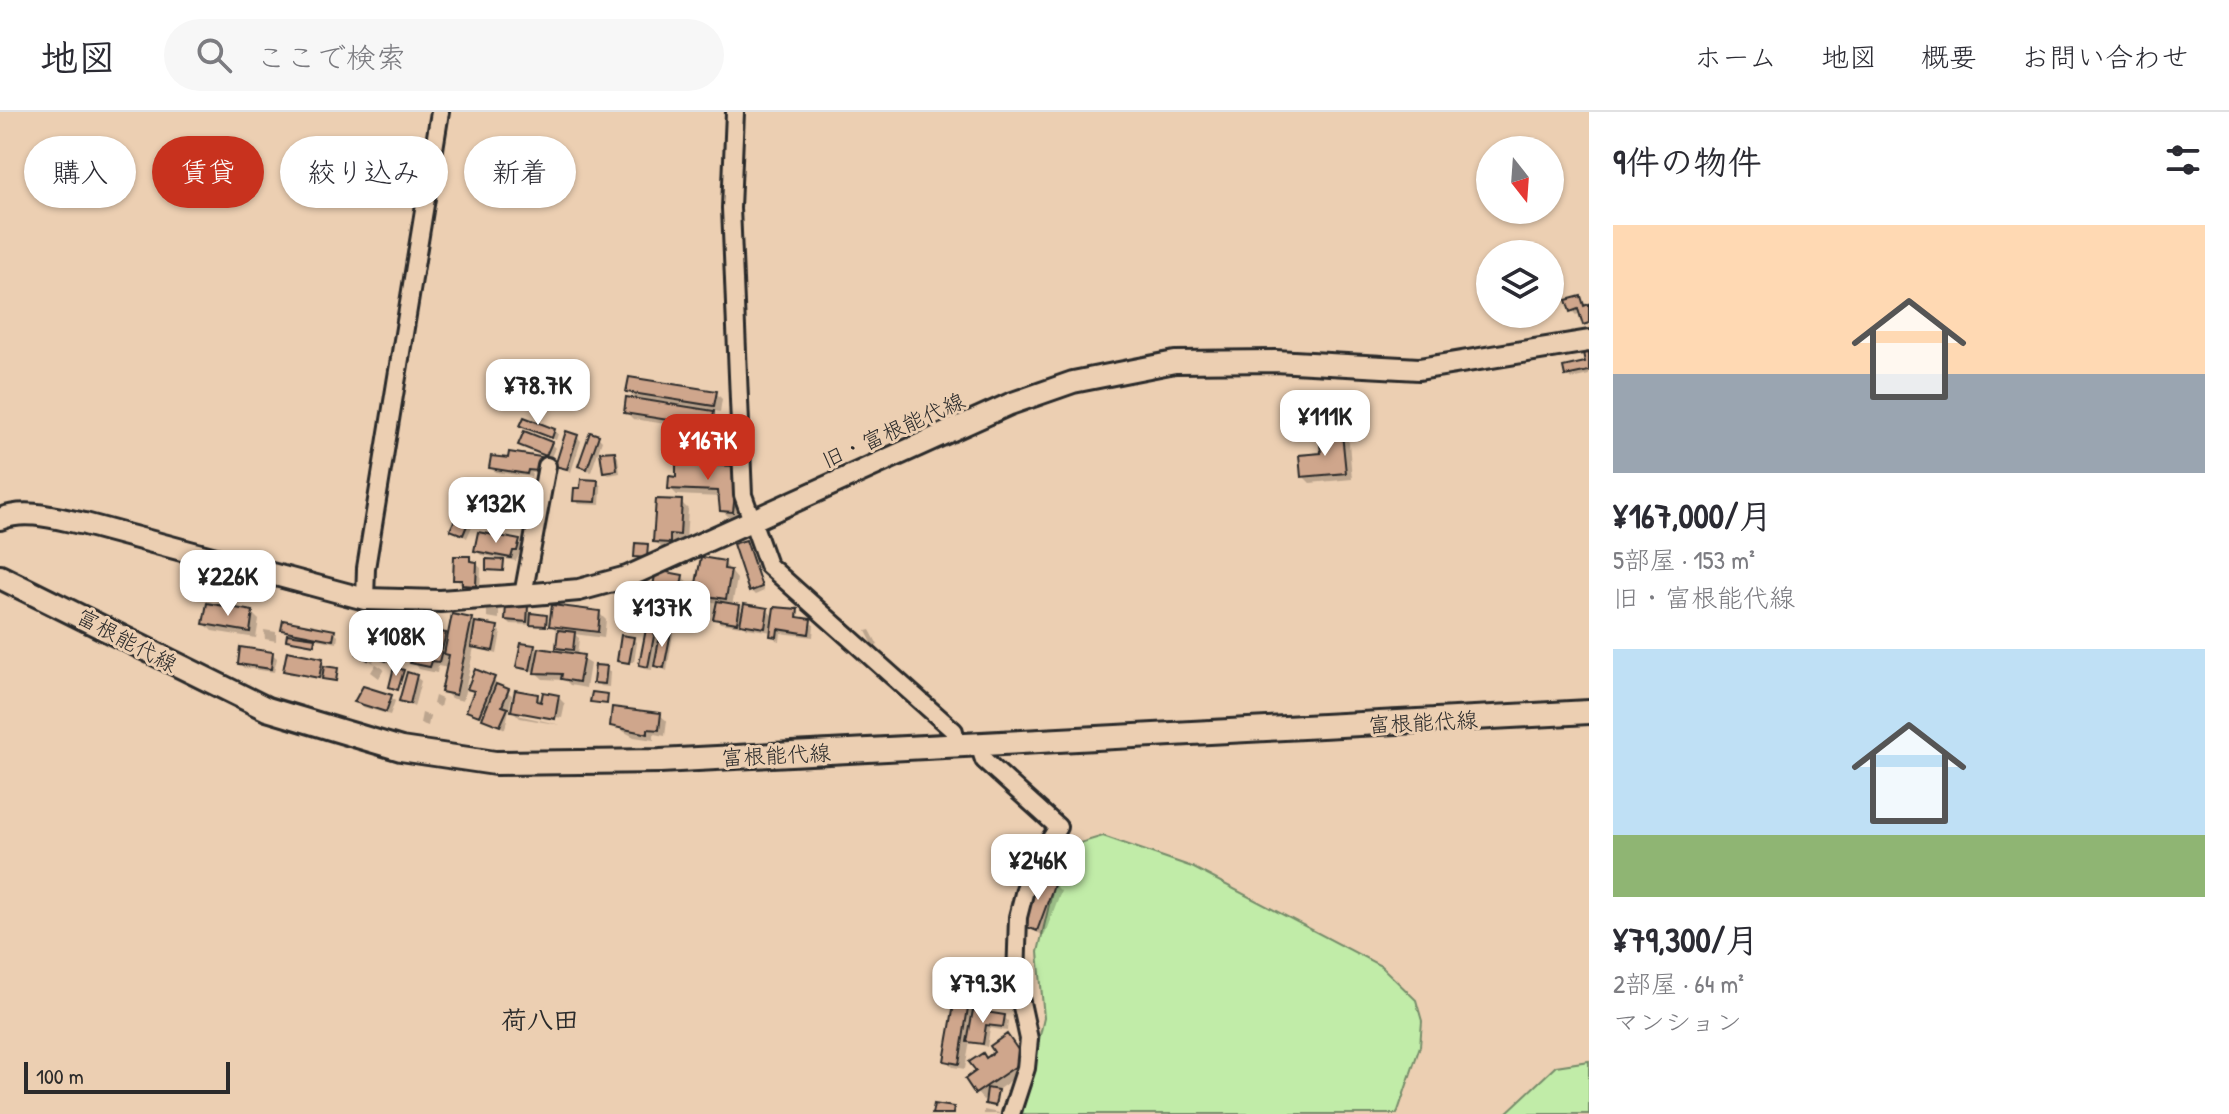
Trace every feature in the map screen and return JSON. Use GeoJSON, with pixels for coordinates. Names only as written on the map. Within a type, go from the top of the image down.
{"type":"FeatureCollection","features":[{"type":"Feature","properties":{"kind":"main road","name":"富根能代線"},"geometry":{"type":"LineString","coordinates":[[0,577],[267,709],[401,749],[509,763],[660,761],[1589,712]]}},
{"type":"Feature","properties":{"kind":"street"},"geometry":{"type":"LineString","coordinates":[[365,599],[366,568],[440,112]]}},
{"type":"Feature","properties":{"kind":"street"},"geometry":{"type":"LineString","coordinates":[[735,112],[731,208],[743,495],[768,565],[954,731],[956,746]]}},
{"type":"Feature","properties":{"kind":"street","name":"旧・富根能代線"},"geometry":{"type":"LineString","coordinates":[[0,519],[10,515],[48,516],[365,599],[440,601],[579,590],[627,577],[1010,404],[1073,382],[1175,362],[1275,361],[1419,369],[1589,341]]}},
{"type":"Feature","properties":{"kind":"street"},"geometry":{"type":"LineString","coordinates":[[523,595],[547,466]]}},
{"type":"Feature","properties":{"kind":"street"},"geometry":{"type":"LineString","coordinates":[[979,745],[984,760],[1058,827],[1029,874],[1018,917],[1016,979],[1029,1039],[1026,1068],[1011,1114]]}},
{"type":"Feature","properties":{"kind":"green space"},"geometry":{"type":"Polygon","coordinates":[[[1103,836],[1192,867],[1381,966],[1416,1000],[1422,1021],[1420,1046],[1397,1114],[1022,1114],[1044,1018],[1038,952],[1057,871],[1073,845],[1103,836]]]}},
{"type":"Feature","properties":{"kind":"green space"},"geometry":{"type":"Polygon","coordinates":[[[1589,1061],[1589,1114],[1505,1114],[1556,1066],[1589,1061]]]}},
{"type":"Feature","properties":{"kind":"building"},"geometry":{"type":"Polygon","coordinates":[[[1581,296],[1584,306],[1589,304],[1589,323],[1583,325],[1578,309],[1570,312],[1566,300],[1581,296]]]}},
{"type":"Feature","properties":{"kind":"building"},"geometry":{"type":"Polygon","coordinates":[[[1589,352],[1589,371],[1565,376],[1563,367],[1585,362],[1583,353],[1589,352]]]}},
{"type":"Feature","properties":{"kind":"building"},"geometry":{"type":"Polygon","coordinates":[[[629,377],[717,391],[714,406],[626,392],[629,377]]]}},
{"type":"Feature","properties":{"kind":"building"},"geometry":{"type":"Polygon","coordinates":[[[626,397],[714,411],[712,427],[624,413],[626,397]]]}},
{"type":"Feature","properties":{"kind":"building"},"geometry":{"type":"Polygon","coordinates":[[[524,417],[555,429],[552,438],[520,426],[524,417]]]}},
{"type":"Feature","properties":{"kind":"building"},"geometry":{"type":"Polygon","coordinates":[[[524,431],[552,442],[546,456],[518,445],[524,431]]]}},
{"type":"Feature","properties":{"kind":"building"},"geometry":{"type":"Polygon","coordinates":[[[566,431],[578,435],[567,469],[555,466],[566,431]]]}},
{"type":"Feature","properties":{"kind":"building"},"geometry":{"type":"Polygon","coordinates":[[[590,432],[599,435],[587,469],[578,466],[590,432]]]}},
{"type":"Feature","properties":{"kind":"building"},"geometry":{"type":"Polygon","coordinates":[[[1342,433],[1346,473],[1301,477],[1299,455],[1321,453],[1319,436],[1342,433]]]}},
{"type":"Feature","properties":{"kind":"building"},"geometry":{"type":"Polygon","coordinates":[[[615,451],[617,470],[603,472],[600,452],[615,451]]]}},
{"type":"Feature","properties":{"kind":"building"},"geometry":{"type":"Polygon","coordinates":[[[509,452],[541,457],[539,471],[528,470],[527,474],[489,468],[491,456],[508,458],[509,452]]]}},
{"type":"Feature","properties":{"kind":"building"},"geometry":{"type":"Polygon","coordinates":[[[676,464],[738,466],[733,512],[720,511],[718,491],[668,489],[669,476],[676,477],[676,464]]]}},
{"type":"Feature","properties":{"kind":"building"},"geometry":{"type":"Polygon","coordinates":[[[581,479],[598,480],[596,502],[573,501],[574,488],[580,488],[581,479]]]}},
{"type":"Feature","properties":{"kind":"building"},"geometry":{"type":"Polygon","coordinates":[[[487,486],[524,496],[522,518],[482,508],[487,486]]]}},
{"type":"Feature","properties":{"kind":"building"},"geometry":{"type":"Polygon","coordinates":[[[656,499],[682,500],[680,535],[670,534],[670,543],[653,542],[656,499]]]}},
{"type":"Feature","properties":{"kind":"building"},"geometry":{"type":"Polygon","coordinates":[[[461,506],[473,511],[463,535],[450,530],[461,506]]]}},
{"type":"Feature","properties":{"kind":"building"},"geometry":{"type":"Polygon","coordinates":[[[478,532],[520,540],[517,551],[513,551],[511,558],[474,551],[478,532]]]}},
{"type":"Feature","properties":{"kind":"building"},"geometry":{"type":"Polygon","coordinates":[[[746,540],[762,587],[749,592],[733,544],[746,540]]]}},
{"type":"Feature","properties":{"kind":"building"},"geometry":{"type":"Polygon","coordinates":[[[635,543],[648,544],[647,558],[634,557],[635,543]]]}},
{"type":"Feature","properties":{"kind":"building"},"geometry":{"type":"Polygon","coordinates":[[[454,556],[470,556],[470,561],[477,562],[476,586],[462,585],[462,580],[453,580],[454,556]]]}},
{"type":"Feature","properties":{"kind":"building"},"geometry":{"type":"Polygon","coordinates":[[[701,557],[725,561],[724,569],[731,570],[726,599],[694,594],[701,557]]]}},
{"type":"Feature","properties":{"kind":"building"},"geometry":{"type":"Polygon","coordinates":[[[486,559],[504,560],[503,571],[486,570],[486,559]]]}},
{"type":"Feature","properties":{"kind":"building"},"geometry":{"type":"Polygon","coordinates":[[[656,570],[683,575],[675,618],[668,617],[666,628],[646,624],[656,570]]]}},
{"type":"Feature","properties":{"kind":"building"},"geometry":{"type":"Polygon","coordinates":[[[717,601],[740,605],[737,623],[713,619],[717,601]]]}},
{"type":"Feature","properties":{"kind":"building"},"geometry":{"type":"Polygon","coordinates":[[[207,603],[253,611],[250,632],[203,624],[207,603]]]}},
{"type":"Feature","properties":{"kind":"building"},"geometry":{"type":"Polygon","coordinates":[[[744,604],[768,608],[765,628],[740,624],[744,604]]]}},
{"type":"Feature","properties":{"kind":"building"},"geometry":{"type":"Polygon","coordinates":[[[506,605],[528,606],[527,622],[505,620],[506,605]]]}},
{"type":"Feature","properties":{"kind":"building"},"geometry":{"type":"Polygon","coordinates":[[[552,605],[600,611],[598,632],[549,626],[552,605]]]}},
{"type":"Feature","properties":{"kind":"building"},"geometry":{"type":"Polygon","coordinates":[[[774,607],[798,609],[797,617],[811,619],[809,634],[778,629],[777,637],[770,636],[774,607]]]}},
{"type":"Feature","properties":{"kind":"building"},"geometry":{"type":"Polygon","coordinates":[[[531,613],[547,615],[546,626],[530,625],[531,613]]]}},
{"type":"Feature","properties":{"kind":"building"},"geometry":{"type":"Polygon","coordinates":[[[452,614],[472,618],[456,695],[441,692],[449,655],[444,654],[452,614]]]}},
{"type":"Feature","properties":{"kind":"building"},"geometry":{"type":"Polygon","coordinates":[[[378,615],[389,620],[368,660],[357,654],[378,615]]]}},
{"type":"Feature","properties":{"kind":"building"},"geometry":{"type":"Polygon","coordinates":[[[400,616],[410,620],[403,640],[412,644],[407,656],[390,650],[386,661],[375,657],[388,633],[392,635],[400,616]]]}},
{"type":"Feature","properties":{"kind":"building"},"geometry":{"type":"Polygon","coordinates":[[[283,620],[335,630],[333,640],[281,630],[283,620]]]}},
{"type":"Feature","properties":{"kind":"building"},"geometry":{"type":"Polygon","coordinates":[[[475,622],[498,626],[493,651],[471,647],[475,622]]]}},
{"type":"Feature","properties":{"kind":"building"},"geometry":{"type":"Polygon","coordinates":[[[421,628],[446,633],[439,662],[432,661],[430,667],[410,663],[421,628]]]}},
{"type":"Feature","properties":{"kind":"building"},"geometry":{"type":"Polygon","coordinates":[[[646,629],[655,631],[648,667],[639,665],[646,629]]]}},
{"type":"Feature","properties":{"kind":"building"},"geometry":{"type":"Polygon","coordinates":[[[558,630],[575,632],[573,650],[556,648],[558,630]]]}},
{"type":"Feature","properties":{"kind":"building"},"geometry":{"type":"Polygon","coordinates":[[[661,630],[671,632],[664,668],[654,666],[661,630]]]}},
{"type":"Feature","properties":{"kind":"building"},"geometry":{"type":"Polygon","coordinates":[[[287,634],[315,638],[314,645],[286,640],[287,634]]]}},
{"type":"Feature","properties":{"kind":"building"},"geometry":{"type":"Polygon","coordinates":[[[621,635],[634,637],[629,663],[617,661],[621,635]]]}},
{"type":"Feature","properties":{"kind":"building"},"geometry":{"type":"Polygon","coordinates":[[[521,643],[535,645],[530,670],[516,667],[521,643]]]}},
{"type":"Feature","properties":{"kind":"building"},"geometry":{"type":"Polygon","coordinates":[[[240,647],[273,652],[271,669],[238,664],[240,647]]]}},
{"type":"Feature","properties":{"kind":"building"},"geometry":{"type":"Polygon","coordinates":[[[539,648],[584,655],[579,682],[561,679],[562,674],[534,673],[539,648]]]}},
{"type":"Feature","properties":{"kind":"building"},"geometry":{"type":"Polygon","coordinates":[[[287,651],[323,658],[319,678],[283,671],[287,651]]]}},
{"type":"Feature","properties":{"kind":"building"},"geometry":{"type":"Polygon","coordinates":[[[595,665],[607,666],[605,684],[593,683],[595,665]]]}},
{"type":"Feature","properties":{"kind":"building"},"geometry":{"type":"Polygon","coordinates":[[[324,666],[338,668],[336,681],[322,679],[324,666]]]}},
{"type":"Feature","properties":{"kind":"building"},"geometry":{"type":"Polygon","coordinates":[[[394,667],[404,670],[398,690],[389,687],[394,667]]]}},
{"type":"Feature","properties":{"kind":"building"},"geometry":{"type":"Polygon","coordinates":[[[475,669],[495,677],[479,716],[466,711],[474,691],[467,689],[475,669]]]}},
{"type":"Feature","properties":{"kind":"building"},"geometry":{"type":"Polygon","coordinates":[[[407,672],[417,675],[410,704],[399,701],[407,672]]]}},
{"type":"Feature","properties":{"kind":"building"},"geometry":{"type":"Polygon","coordinates":[[[496,684],[509,689],[502,706],[508,708],[500,726],[482,719],[496,684]]]}},
{"type":"Feature","properties":{"kind":"building"},"geometry":{"type":"Polygon","coordinates":[[[363,686],[392,695],[386,712],[354,702],[363,686]]]}},
{"type":"Feature","properties":{"kind":"building"},"geometry":{"type":"Polygon","coordinates":[[[515,690],[538,694],[537,701],[541,702],[543,692],[559,695],[555,719],[511,711],[515,690]]]}},
{"type":"Feature","properties":{"kind":"building"},"geometry":{"type":"Polygon","coordinates":[[[592,692],[608,694],[607,704],[590,702],[592,692]]]}},
{"type":"Feature","properties":{"kind":"building"},"geometry":{"type":"Polygon","coordinates":[[[612,707],[661,713],[659,730],[648,729],[648,734],[610,726],[612,707]]]}},
{"type":"Feature","properties":{"kind":"building"},"geometry":{"type":"Polygon","coordinates":[[[1036,875],[1055,882],[1037,931],[1022,925],[1036,875]]]}},
{"type":"Feature","properties":{"kind":"building"},"geometry":{"type":"Polygon","coordinates":[[[957,987],[971,989],[959,1064],[944,1061],[957,987]]]}},
{"type":"Feature","properties":{"kind":"building"},"geometry":{"type":"Polygon","coordinates":[[[973,1010],[1005,1015],[1003,1027],[986,1025],[983,1044],[967,1042],[973,1010]]]}},
{"type":"Feature","properties":{"kind":"building"},"geometry":{"type":"Polygon","coordinates":[[[1007,1034],[1025,1060],[975,1094],[965,1079],[976,1071],[969,1062],[983,1053],[986,1058],[994,1052],[990,1046],[1007,1034]]]}},
{"type":"Feature","properties":{"kind":"building"},"geometry":{"type":"Polygon","coordinates":[[[987,1088],[998,1090],[995,1106],[985,1104],[987,1088]]]}},
{"type":"Feature","properties":{"kind":"building"},"geometry":{"type":"Polygon","coordinates":[[[934,1104],[954,1107],[953,1114],[932,1114],[934,1104]]]}},
{"type":"Feature","properties":{"kind":"district","name":"荷八田"},"geometry":{"type":"Point","coordinates":[540,1019]}}]}
